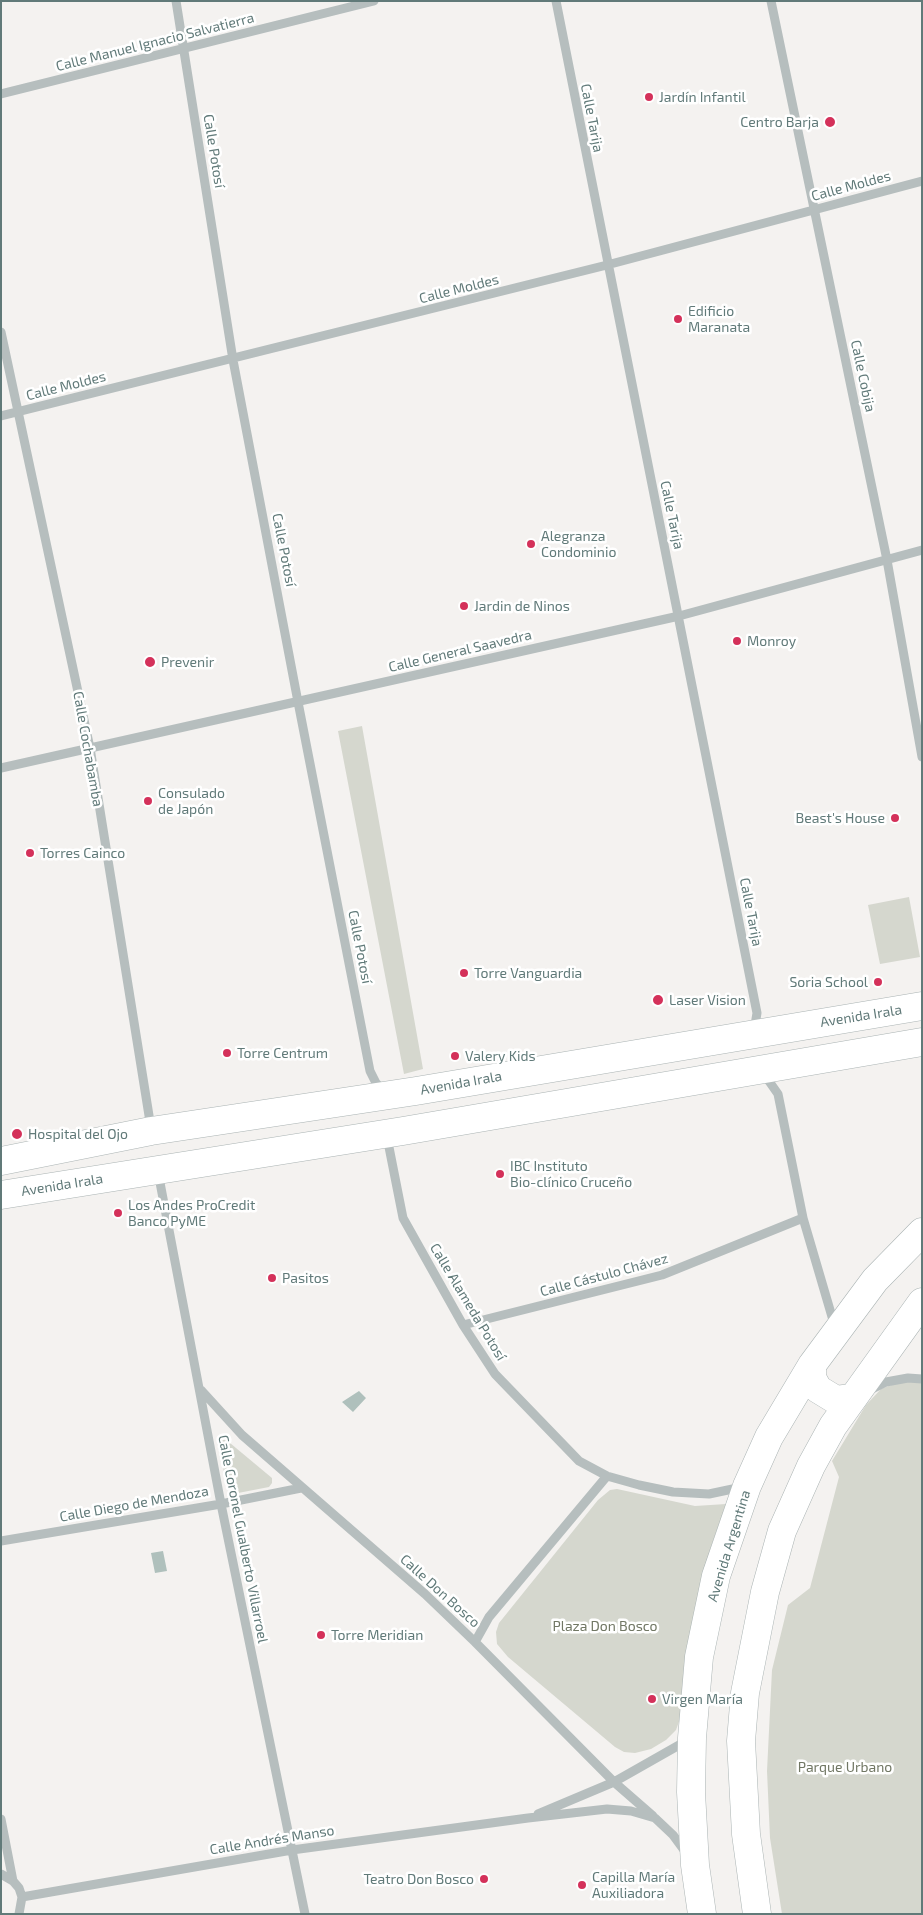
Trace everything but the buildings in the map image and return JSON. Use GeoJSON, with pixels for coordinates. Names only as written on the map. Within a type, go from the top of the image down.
{"type":"FeatureCollection","features":[{"type":"Feature","properties":{"kind":"main road","name":"Avenida Irala"},"geometry":{"type":"LineString","coordinates":[[1,1161],[151,1130],[388,1095],[922,1006]]}},
{"type":"Feature","properties":{"kind":"main road","name":"Avenida Irala"},"geometry":{"type":"LineString","coordinates":[[1,1195],[386,1134],[922,1042]]}},
{"type":"Feature","properties":{"kind":"main road","name":"Calle Cochabamba"},"geometry":{"type":"LineString","coordinates":[[151,1130],[157,1169]]}},
{"type":"Feature","properties":{"kind":"main road","name":"Avenida Argentina"},"geometry":{"type":"LineString","coordinates":[[702,1914],[695,1865],[691,1792],[692,1738],[699,1657],[716,1576],[747,1486],[769,1437],[812,1365],[836,1330],[875,1280],[922,1232]]}},
{"type":"Feature","properties":{"kind":"main road"},"geometry":{"type":"LineString","coordinates":[[757,1914],[746,1834],[741,1773],[745,1693],[752,1647],[782,1531],[811,1466],[833,1426],[922,1302]]}},
{"type":"Feature","properties":{"kind":"main road"},"geometry":{"type":"LineString","coordinates":[[812,1365],[812,1378],[818,1389],[836,1400],[852,1398]]}},
{"type":"Feature","properties":{"kind":"street","name":"Calle Potosí"},"geometry":{"type":"LineString","coordinates":[[176,1],[234,360],[298,702],[370,1071],[376,1083],[388,1095]]}},
{"type":"Feature","properties":{"kind":"street","name":"Calle Manuel Ignacio Salvatierra"},"geometry":{"type":"LineString","coordinates":[[1,94],[374,1]]}},
{"type":"Feature","properties":{"kind":"street","name":"Calle Tarija"},"geometry":{"type":"LineString","coordinates":[[556,1],[757,1013],[753,1034]]}},
{"type":"Feature","properties":{"kind":"street","name":"Calle Cobija"},"geometry":{"type":"LineString","coordinates":[[771,1],[887,560],[922,758]]}},
{"type":"Feature","properties":{"kind":"street","name":"Calle Moldes"},"geometry":{"type":"LineString","coordinates":[[1,416],[234,360],[607,265],[922,181]]}},
{"type":"Feature","properties":{"kind":"street","name":"Calle Cochabamba"},"geometry":{"type":"LineString","coordinates":[[1,332],[20,412],[90,748],[151,1130]]}},
{"type":"Feature","properties":{"kind":"street","name":"Calle General Saavedra"},"geometry":{"type":"LineString","coordinates":[[1,768],[679,616],[922,550]]}},
{"type":"Feature","properties":{"kind":"street"},"geometry":{"type":"LineString","coordinates":[[757,1070],[772,1084],[778,1094],[803,1218],[836,1330]]}},
{"type":"Feature","properties":{"kind":"street","name":"Calle Alameda Potosí"},"geometry":{"type":"LineString","coordinates":[[386,1134],[402,1218],[464,1325],[501,1381],[580,1461],[607,1476],[656,1489],[709,1494],[747,1486]]}},
{"type":"Feature","properties":{"kind":"street","name":"Calle Coronel Gualberto Villarroel"},"geometry":{"type":"LineString","coordinates":[[157,1169],[201,1390],[221,1504],[305,1914]]}},
{"type":"Feature","properties":{"kind":"street","name":"Calle Cástulo Chávez"},"geometry":{"type":"LineString","coordinates":[[464,1325],[662,1276],[803,1218]]}},
{"type":"Feature","properties":{"kind":"street"},"geometry":{"type":"LineString","coordinates":[[852,1398],[886,1382],[908,1378],[922,1379]]}},
{"type":"Feature","properties":{"kind":"street","name":"Calle Don Bosco"},"geometry":{"type":"LineString","coordinates":[[201,1390],[226,1419],[301,1488],[425,1594],[614,1782],[655,1818]]}},
{"type":"Feature","properties":{"kind":"street"},"geometry":{"type":"LineString","coordinates":[[475,1642],[489,1618],[607,1476]]}},
{"type":"Feature","properties":{"kind":"street","name":"Calle Diego de Mendoza"},"geometry":{"type":"LineString","coordinates":[[1,1541],[221,1504],[301,1488]]}},
{"type":"Feature","properties":{"kind":"street","name":"Calle Andrés Manso"},"geometry":{"type":"LineString","coordinates":[[528,1818],[614,1782],[692,1738]]}},
{"type":"Feature","properties":{"kind":"street","name":"Calle Andrés Manso"},"geometry":{"type":"LineString","coordinates":[[22,1897],[292,1850],[528,1818],[607,1810],[631,1811],[655,1818],[673,1835],[695,1865]]}},
{"type":"Feature","properties":{"kind":"street"},"geometry":{"type":"LineString","coordinates":[[1,1819],[13,1881],[22,1897],[19,1914]]}},
{"type":"Feature","properties":{"kind":"street"},"geometry":{"type":"LineString","coordinates":[[1,1874],[13,1881]]}},
{"type":"Feature","properties":{"kind":"green space"},"geometry":{"type":"Polygon","coordinates":[[[362,726],[423,1069],[404,1074],[338,731],[362,726]]]}},
{"type":"Feature","properties":{"kind":"green space"},"geometry":{"type":"Polygon","coordinates":[[[909,897],[920,957],[880,964],[868,905],[909,897]]]}},
{"type":"Feature","properties":{"kind":"green space","name":"Parque Urbano"},"geometry":{"type":"Polygon","coordinates":[[[922,1379],[922,1914],[782,1914],[770,1838],[767,1771],[772,1670],[788,1605],[810,1588],[839,1477],[832,1461],[866,1405],[881,1389],[904,1380],[922,1379]]]}},
{"type":"Feature","properties":{"kind":"green space"},"geometry":{"type":"Polygon","coordinates":[[[224,1438],[272,1478],[272,1483],[269,1487],[238,1493],[228,1489],[217,1442],[224,1438]]]}},
{"type":"Feature","properties":{"kind":"green space","name":"Plaza Don Bosco"},"geometry":{"type":"Polygon","coordinates":[[[617,1489],[695,1506],[726,1504],[710,1550],[692,1625],[682,1713],[676,1730],[666,1740],[651,1749],[635,1753],[624,1752],[615,1747],[508,1657],[497,1644],[496,1632],[499,1623],[598,1500],[610,1490],[617,1489]]]}},
{"type":"Feature","properties":{"kind":"shaded area"},"geometry":{"type":"Polygon","coordinates":[[[359,1391],[366,1398],[353,1412],[342,1402],[359,1391]]]}},
{"type":"Feature","properties":{"kind":"shaded area"},"geometry":{"type":"Polygon","coordinates":[[[163,1551],[167,1571],[155,1573],[151,1553],[163,1551]]]}},
{"type":"Feature","properties":{"kind":"place","name":"Jardín Infantil"},"geometry":{"type":"Point","coordinates":[649,97]}},
{"type":"Feature","properties":{"kind":"place","name":"Centro Barja"},"geometry":{"type":"Point","coordinates":[830,122]}},
{"type":"Feature","properties":{"kind":"place","name":"Edificio Maranata"},"geometry":{"type":"Point","coordinates":[678,319]}},
{"type":"Feature","properties":{"kind":"place","name":"Alegranza Condominio"},"geometry":{"type":"Point","coordinates":[531,544]}},
{"type":"Feature","properties":{"kind":"place","name":"Jardin de Ninos"},"geometry":{"type":"Point","coordinates":[464,606]}},
{"type":"Feature","properties":{"kind":"place","name":"Monroy"},"geometry":{"type":"Point","coordinates":[737,641]}},
{"type":"Feature","properties":{"kind":"place","name":"Prevenir"},"geometry":{"type":"Point","coordinates":[150,662]}},
{"type":"Feature","properties":{"kind":"place","name":"Consulado de Japón"},"geometry":{"type":"Point","coordinates":[148,801]}},
{"type":"Feature","properties":{"kind":"place","name":"Beast's House"},"geometry":{"type":"Point","coordinates":[895,818]}},
{"type":"Feature","properties":{"kind":"place","name":"Torres Cainco"},"geometry":{"type":"Point","coordinates":[30,853]}},
{"type":"Feature","properties":{"kind":"place","name":"Torre Vanguardia"},"geometry":{"type":"Point","coordinates":[464,973]}},
{"type":"Feature","properties":{"kind":"place","name":"Soria School"},"geometry":{"type":"Point","coordinates":[878,982]}},
{"type":"Feature","properties":{"kind":"place","name":"Laser Vision"},"geometry":{"type":"Point","coordinates":[658,1000]}},
{"type":"Feature","properties":{"kind":"place","name":"Torre Centrum"},"geometry":{"type":"Point","coordinates":[227,1053]}},
{"type":"Feature","properties":{"kind":"place","name":"Valery Kids"},"geometry":{"type":"Point","coordinates":[455,1056]}},
{"type":"Feature","properties":{"kind":"place","name":"Hospital del Ojo"},"geometry":{"type":"Point","coordinates":[17,1134]}},
{"type":"Feature","properties":{"kind":"place","name":"IBC Instituto Bio-clínico Cruceño"},"geometry":{"type":"Point","coordinates":[500,1174]}},
{"type":"Feature","properties":{"kind":"place","name":"Los Andes ProCredit Banco PyME"},"geometry":{"type":"Point","coordinates":[118,1213]}},
{"type":"Feature","properties":{"kind":"place","name":"Pasitos"},"geometry":{"type":"Point","coordinates":[272,1278]}},
{"type":"Feature","properties":{"kind":"place","name":"Torre Meridian"},"geometry":{"type":"Point","coordinates":[321,1635]}},
{"type":"Feature","properties":{"kind":"place","name":"Virgen María"},"geometry":{"type":"Point","coordinates":[652,1699]}},
{"type":"Feature","properties":{"kind":"place","name":"Teatro Don Bosco"},"geometry":{"type":"Point","coordinates":[484,1879]}},
{"type":"Feature","properties":{"kind":"place","name":"Capilla María Auxiliadora"},"geometry":{"type":"Point","coordinates":[582,1885]}}]}
